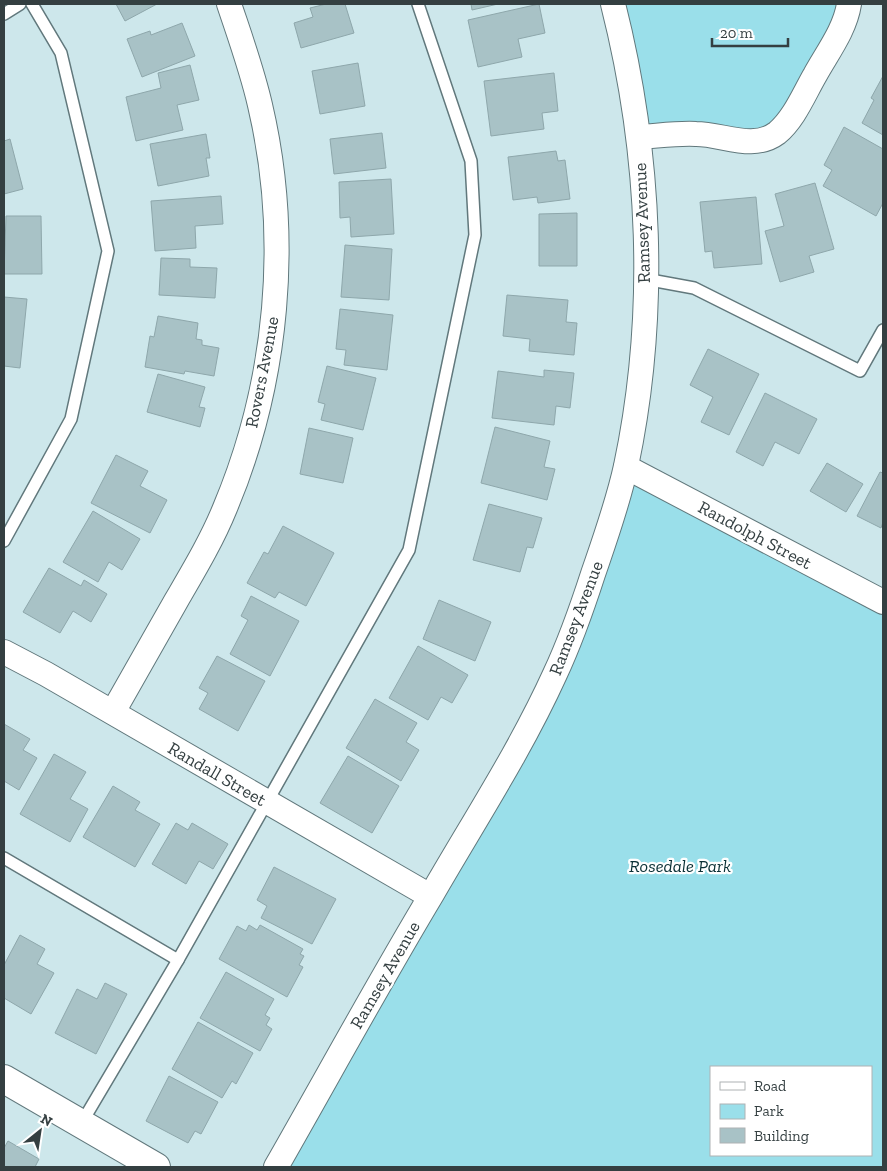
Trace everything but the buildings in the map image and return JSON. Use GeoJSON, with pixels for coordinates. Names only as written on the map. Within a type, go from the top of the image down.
{"type":"FeatureCollection","features":[{"type":"Feature","properties":{"kind":"street","name":"Rovers Avenue"},"geometry":{"type":"LineString","coordinates":[[113,712],[200,560],[225,509],[252,428],[264,380],[270,344],[277,265],[276,213],[260,106],[247,55],[229,4]]}},
{"type":"Feature","properties":{"kind":"street","name":"Ramsey Avenue"},"geometry":{"type":"LineString","coordinates":[[276,1167],[430,896],[536,715],[579,616],[614,510],[626,467],[636,410],[642,358],[645,220],[638,137],[629,71],[613,4]]}},
{"type":"Feature","properties":{"kind":"street"},"geometry":{"type":"LineString","coordinates":[[638,137],[698,134],[743,142],[757,141],[776,134],[794,110],[844,24],[849,4]]}},
{"type":"Feature","properties":{"kind":"street","name":"Randolph Street"},"geometry":{"type":"LineString","coordinates":[[626,467],[883,602]]}},
{"type":"Feature","properties":{"kind":"street","name":"Randall Street"},"geometry":{"type":"LineString","coordinates":[[4,652],[113,712],[266,803],[430,896]]}},
{"type":"Feature","properties":{"kind":"street"},"geometry":{"type":"LineString","coordinates":[[4,1079],[156,1167]]}},
{"type":"Feature","properties":{"kind":"lane"},"geometry":{"type":"LineString","coordinates":[[4,14],[20,4]]}},
{"type":"Feature","properties":{"kind":"lane"},"geometry":{"type":"LineString","coordinates":[[4,541],[71,419],[108,251],[62,53],[32,4]]}},
{"type":"Feature","properties":{"kind":"lane"},"geometry":{"type":"LineString","coordinates":[[81,1124],[178,960],[409,550],[475,235],[471,162],[418,4]]}},
{"type":"Feature","properties":{"kind":"lane"},"geometry":{"type":"LineString","coordinates":[[645,279],[694,288],[860,371],[883,330]]}},
{"type":"Feature","properties":{"kind":"lane"},"geometry":{"type":"LineString","coordinates":[[4,858],[178,960]]}},
{"type":"Feature","properties":{"kind":"green space"},"geometry":{"type":"Polygon","coordinates":[[[613,4],[849,4],[783,127],[639,137],[613,4]]]}},
{"type":"Feature","properties":{"kind":"green space","name":"Rosedale Park"},"geometry":{"type":"Polygon","coordinates":[[[626,467],[883,602],[883,1167],[276,1167],[557,672],[626,467]]]}}]}
